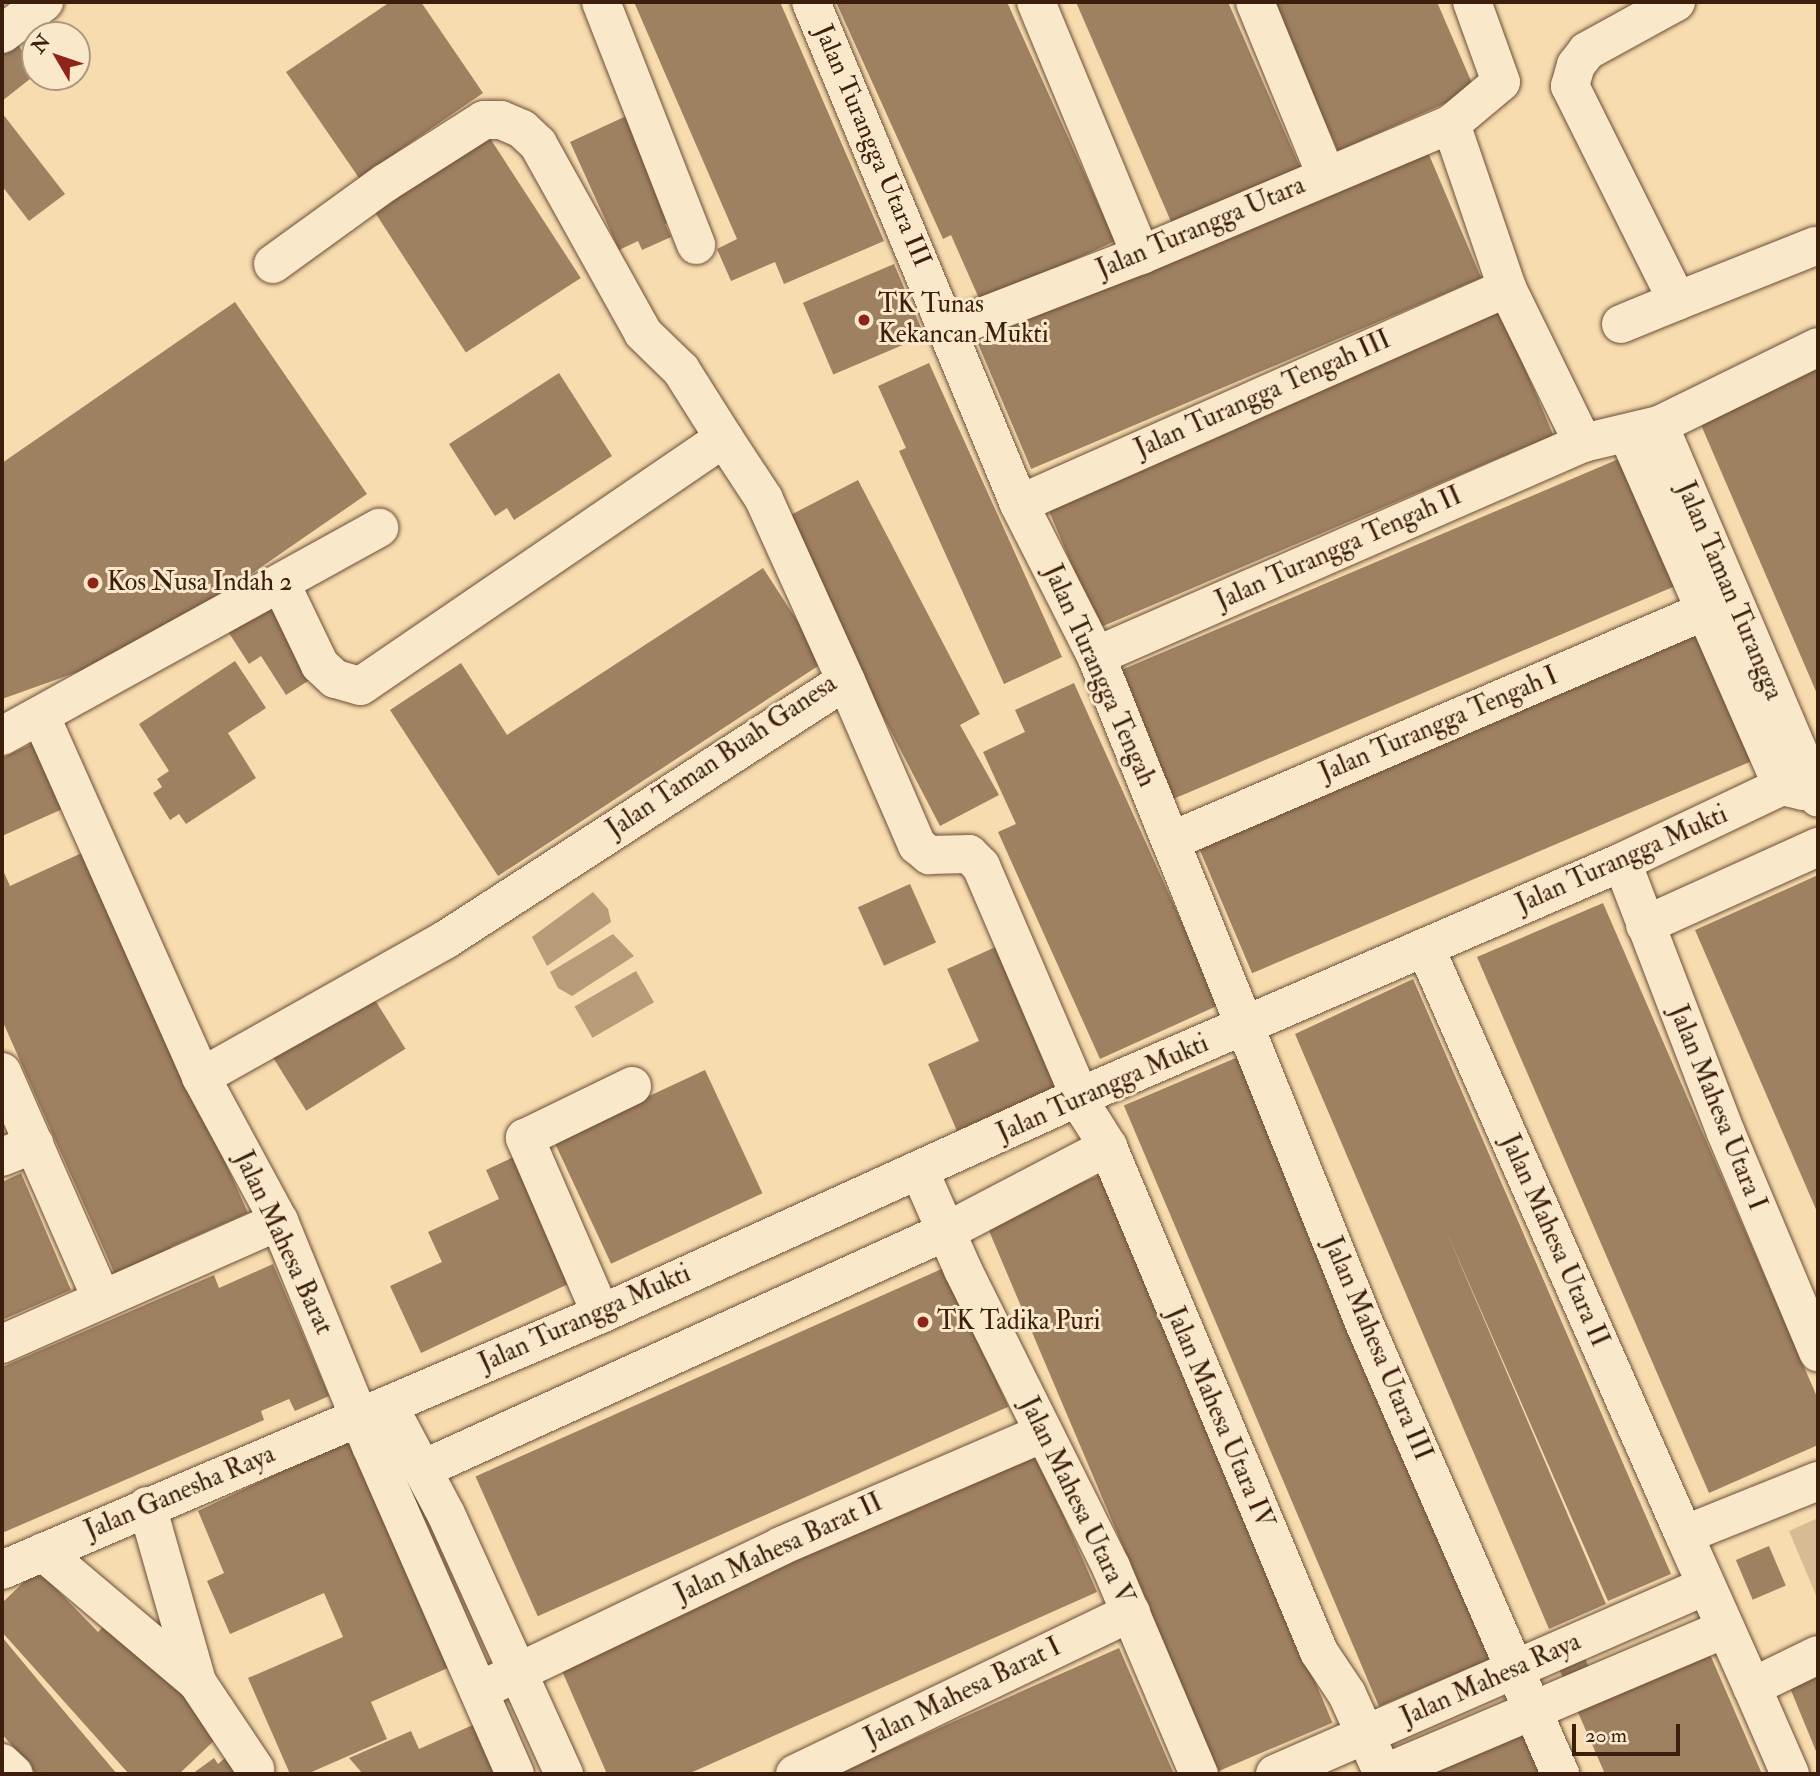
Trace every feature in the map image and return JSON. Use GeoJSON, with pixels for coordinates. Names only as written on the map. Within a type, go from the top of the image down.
{"type":"FeatureCollection","features":[{"type":"Feature","properties":{"kind":"street"},"geometry":{"type":"LineString","coordinates":[[2,34],[44,2]]}},
{"type":"Feature","properties":{"kind":"street"},"geometry":{"type":"LineString","coordinates":[[601,2],[696,245]]}},
{"type":"Feature","properties":{"kind":"street","name":"Jalan Turangga Utara III"},"geometry":{"type":"LineString","coordinates":[[811,2],[950,329]]}},
{"type":"Feature","properties":{"kind":"street"},"geometry":{"type":"LineString","coordinates":[[1036,2],[1141,255]]}},
{"type":"Feature","properties":{"kind":"street"},"geometry":{"type":"LineString","coordinates":[[1255,2],[1326,175]]}},
{"type":"Feature","properties":{"kind":"street"},"geometry":{"type":"LineString","coordinates":[[1472,2],[1501,82],[1451,124],[1507,288],[1583,443],[1643,430],[1818,347]]}},
{"type":"Feature","properties":{"kind":"street"},"geometry":{"type":"LineString","coordinates":[[1676,2],[1587,51],[1576,65],[1570,86],[1677,301]]}},
{"type":"Feature","properties":{"kind":"street","name":"Jalan Taman Buah Ganesa"},"geometry":{"type":"LineString","coordinates":[[201,1077],[445,940],[846,681],[764,499],[681,370],[643,333],[538,144],[522,129],[501,120],[484,120],[385,183],[273,264]]}},
{"type":"Feature","properties":{"kind":"street","name":"Jalan Turangga Utara"},"geometry":{"type":"LineString","coordinates":[[950,329],[1141,255],[1451,124]]}},
{"type":"Feature","properties":{"kind":"street"},"geometry":{"type":"LineString","coordinates":[[1621,324],[1815,246]]}},
{"type":"Feature","properties":{"kind":"street","name":"Jalan Turangga Tengah III"},"geometry":{"type":"LineString","coordinates":[[1019,503],[1507,288]]}},
{"type":"Feature","properties":{"kind":"street","name":"Jalan Turangga Tengah"},"geometry":{"type":"LineString","coordinates":[[950,329],[1019,503],[1096,656],[1247,1025]]}},
{"type":"Feature","properties":{"kind":"street","name":"Jalan Taman Turangga"},"geometry":{"type":"LineString","coordinates":[[1643,430],[1705,584],[1808,789]]}},
{"type":"Feature","properties":{"kind":"street"},"geometry":{"type":"LineString","coordinates":[[281,584],[320,664],[335,679],[360,686],[724,438]]}},
{"type":"Feature","properties":{"kind":"street","name":"Jalan Turangga Tengah II"},"geometry":{"type":"LineString","coordinates":[[1096,656],[1583,443]]}},
{"type":"Feature","properties":{"kind":"street"},"geometry":{"type":"LineString","coordinates":[[2,736],[41,717],[379,528]]}},
{"type":"Feature","properties":{"kind":"street","name":"Jalan Turangga Tengah I"},"geometry":{"type":"LineString","coordinates":[[1171,841],[1705,584]]}},
{"type":"Feature","properties":{"kind":"street","name":"Jalan Mahesa Utara IV"},"geometry":{"type":"LineString","coordinates":[[846,681],[917,845],[929,855],[970,853],[981,866],[1081,1096],[1108,1147],[1247,1488],[1319,1652],[1347,1694],[1383,1774]]}},
{"type":"Feature","properties":{"kind":"street","name":"Jalan Mahesa Barat"},"geometry":{"type":"LineString","coordinates":[[41,717],[201,1077],[279,1221],[373,1410],[479,1691],[515,1774]]}},
{"type":"Feature","properties":{"kind":"street","name":"Jalan Turangga Mukti"},"geometry":{"type":"LineString","coordinates":[[373,1410],[601,1314],[920,1172],[1081,1096],[1425,947],[1622,862],[1808,789]]}},
{"type":"Feature","properties":{"kind":"street"},"geometry":{"type":"LineString","coordinates":[[1645,925],[1818,847]]}},
{"type":"Feature","properties":{"kind":"street","name":"Jalan Mahesa Utara I"},"geometry":{"type":"LineString","coordinates":[[1622,862],[1818,1352]]}},
{"type":"Feature","properties":{"kind":"street","name":"Jalan Mahesa Utara II"},"geometry":{"type":"LineString","coordinates":[[1425,947],[1684,1535]]}},
{"type":"Feature","properties":{"kind":"street","name":"Jalan Mahesa Utara III"},"geometry":{"type":"LineString","coordinates":[[1247,1025],[1364,1325],[1517,1669],[1531,1709],[1560,1774]]}},
{"type":"Feature","properties":{"kind":"street"},"geometry":{"type":"LineString","coordinates":[[2,1072],[18,1151],[101,1297]]}},
{"type":"Feature","properties":{"kind":"street"},"geometry":{"type":"LineString","coordinates":[[601,1314],[525,1138],[632,1086]]}},
{"type":"Feature","properties":{"kind":"street","name":"Jalan Turangga Mukti"},"geometry":{"type":"LineString","coordinates":[[423,1469],[947,1231],[1108,1147]]}},
{"type":"Feature","properties":{"kind":"street","name":"Jalan Mahesa Utara V"},"geometry":{"type":"LineString","coordinates":[[920,1172],[1131,1612],[1199,1774]]}},
{"type":"Feature","properties":{"kind":"street"},"geometry":{"type":"LineString","coordinates":[[2,1344],[101,1297],[279,1221]]}},
{"type":"Feature","properties":{"kind":"street","name":"Jalan Mahesa Barat"},"geometry":{"type":"LineString","coordinates":[[373,1410],[423,1469],[564,1774]]}},
{"type":"Feature","properties":{"kind":"street","name":"Jalan Ganesha Raya"},"geometry":{"type":"LineString","coordinates":[[2,1570],[373,1410]]}},
{"type":"Feature","properties":{"kind":"street","name":"Jalan Mahesa Barat II"},"geometry":{"type":"LineString","coordinates":[[479,1691],[781,1546],[1044,1433]]}},
{"type":"Feature","properties":{"kind":"street"},"geometry":{"type":"LineString","coordinates":[[1790,1774],[1684,1535],[1818,1481]]}},
{"type":"Feature","properties":{"kind":"street"},"geometry":{"type":"LineString","coordinates":[[146,1506],[197,1682]]}},
{"type":"Feature","properties":{"kind":"street"},"geometry":{"type":"LineString","coordinates":[[43,1552],[197,1682],[255,1769]]}},
{"type":"Feature","properties":{"kind":"street","name":"Jalan Mahesa Raya"},"geometry":{"type":"LineString","coordinates":[[1275,1774],[1706,1586]]}},
{"type":"Feature","properties":{"kind":"street","name":"Jalan Mahesa Barat I"},"geometry":{"type":"LineString","coordinates":[[795,1774],[1131,1612]]}},
{"type":"Feature","properties":{"kind":"street","name":"Jalan Mahesa Raya"},"geometry":{"type":"LineString","coordinates":[[1383,1774],[1725,1629]]}},
{"type":"Feature","properties":{"kind":"street"},"geometry":{"type":"LineString","coordinates":[[1752,1687],[1818,1656]]}},
{"type":"Feature","properties":{"kind":"street"},"geometry":{"type":"LineString","coordinates":[[2,1763],[14,1774]]}},
{"type":"Feature","properties":{"kind":"shaded area"},"geometry":{"type":"Polygon","coordinates":[[[593,892],[608,909],[611,922],[547,966],[532,937],[593,892]]]}},
{"type":"Feature","properties":{"kind":"shaded area"},"geometry":{"type":"Polygon","coordinates":[[[613,934],[634,956],[572,996],[558,988],[550,972],[613,934]]]}},
{"type":"Feature","properties":{"kind":"shaded area"},"geometry":{"type":"Polygon","coordinates":[[[636,971],[654,1002],[593,1038],[575,1007],[636,971]]]}},
{"type":"Feature","properties":{"kind":"shaded area"},"geometry":{"type":"Polygon","coordinates":[[[1818,1518],[1818,1600],[1789,1531],[1818,1518]]]}},
{"type":"Feature","properties":{"kind":"building"},"geometry":{"type":"Polygon","coordinates":[[[390,2],[421,2],[483,93],[359,178],[286,72],[390,2]]]}},
{"type":"Feature","properties":{"kind":"building"},"geometry":{"type":"Polygon","coordinates":[[[634,2],[780,2],[884,241],[784,284],[775,262],[731,281],[717,249],[737,239],[634,2]]]}},
{"type":"Feature","properties":{"kind":"building"},"geometry":{"type":"Polygon","coordinates":[[[836,2],[1007,2],[1115,241],[981,303],[951,235],[943,239],[836,2]]]}},
{"type":"Feature","properties":{"kind":"building"},"geometry":{"type":"Polygon","coordinates":[[[1076,2],[1228,2],[1300,167],[1172,224],[1076,2]]]}},
{"type":"Feature","properties":{"kind":"building"},"geometry":{"type":"Polygon","coordinates":[[[1272,2],[1437,2],[1475,90],[1338,151],[1272,2]]]}},
{"type":"Feature","properties":{"kind":"building"},"geometry":{"type":"Polygon","coordinates":[[[11,36],[21,49],[21,86],[2,101],[2,43],[11,36]]]}},
{"type":"Feature","properties":{"kind":"building"},"geometry":{"type":"Polygon","coordinates":[[[635,112],[682,216],[665,224],[671,237],[642,250],[638,241],[619,250],[570,142],[635,112]]]}},
{"type":"Feature","properties":{"kind":"building"},"geometry":{"type":"Polygon","coordinates":[[[2,113],[65,194],[29,221],[2,186],[2,113]]]}},
{"type":"Feature","properties":{"kind":"building"},"geometry":{"type":"Polygon","coordinates":[[[486,132],[581,278],[466,353],[371,207],[486,132]]]}},
{"type":"Feature","properties":{"kind":"building"},"geometry":{"type":"Polygon","coordinates":[[[1427,150],[1481,278],[1031,469],[977,341],[1427,150]]]}},
{"type":"Feature","properties":{"kind":"building","name":"TK Tunas Kekancan Mukti"},"geometry":{"type":"Polygon","coordinates":[[[894,264],[924,336],[833,374],[803,303],[894,264]]]}},
{"type":"Feature","properties":{"kind":"building"},"geometry":{"type":"Polygon","coordinates":[[[235,302],[367,494],[95,682],[86,669],[2,699],[2,463],[235,302]]]}},
{"type":"Feature","properties":{"kind":"building"},"geometry":{"type":"Polygon","coordinates":[[[1499,307],[1553,435],[1099,628],[1044,500],[1499,307]]]}},
{"type":"Feature","properties":{"kind":"building"},"geometry":{"type":"Polygon","coordinates":[[[1818,357],[1818,696],[1695,411],[1818,357]]]}},
{"type":"Feature","properties":{"kind":"building"},"geometry":{"type":"Polygon","coordinates":[[[929,363],[1062,657],[1004,684],[899,451],[906,448],[878,386],[929,363]]]}},
{"type":"Feature","properties":{"kind":"building"},"geometry":{"type":"Polygon","coordinates":[[[559,373],[612,456],[514,520],[507,508],[495,516],[449,444],[559,373]]]}},
{"type":"Feature","properties":{"kind":"building"},"geometry":{"type":"Polygon","coordinates":[[[1628,455],[1682,583],[1171,800],[1117,672],[1628,455]]]}},
{"type":"Feature","properties":{"kind":"building"},"geometry":{"type":"Polygon","coordinates":[[[858,480],[980,714],[960,725],[999,795],[940,826],[781,520],[858,480]]]}},
{"type":"Feature","properties":{"kind":"building"},"geometry":{"type":"Polygon","coordinates":[[[763,568],[824,662],[498,876],[390,710],[461,663],[507,735],[763,568]]]}},
{"type":"Feature","properties":{"kind":"building"},"geometry":{"type":"Polygon","coordinates":[[[271,606],[316,676],[286,695],[261,656],[249,664],[229,633],[271,606]]]}},
{"type":"Feature","properties":{"kind":"building"},"geometry":{"type":"Polygon","coordinates":[[[1700,631],[1755,760],[1252,973],[1197,844],[1700,631]]]}},
{"type":"Feature","properties":{"kind":"building"},"geometry":{"type":"Polygon","coordinates":[[[235,661],[266,708],[228,733],[256,778],[186,824],[179,814],[170,820],[153,793],[162,787],[157,779],[169,771],[139,724],[235,661]]]}},
{"type":"Feature","properties":{"kind":"building"},"geometry":{"type":"Polygon","coordinates":[[[1074,683],[1219,1005],[1100,1059],[998,832],[1016,824],[983,752],[1025,732],[1015,710],[1074,683]]]}},
{"type":"Feature","properties":{"kind":"building"},"geometry":{"type":"Polygon","coordinates":[[[38,741],[67,807],[2,836],[2,758],[38,741]]]}},
{"type":"Feature","properties":{"kind":"building"},"geometry":{"type":"Polygon","coordinates":[[[86,851],[248,1213],[171,1247],[174,1253],[117,1279],[2,1020],[2,868],[10,886],[86,851]]]}},
{"type":"Feature","properties":{"kind":"building"},"geometry":{"type":"Polygon","coordinates":[[[1818,875],[1818,1214],[1695,930],[1818,875]]]}},
{"type":"Feature","properties":{"kind":"building"},"geometry":{"type":"Polygon","coordinates":[[[910,884],[936,942],[884,966],[858,907],[910,884]]]}},
{"type":"Feature","properties":{"kind":"building"},"geometry":{"type":"Polygon","coordinates":[[[1603,903],[1818,1399],[1818,1445],[1709,1493],[1477,957],[1603,903]]]}},
{"type":"Feature","properties":{"kind":"building"},"geometry":{"type":"Polygon","coordinates":[[[1002,944],[1064,1083],[957,1131],[928,1064],[979,1041],[947,969],[1002,944]]]}},
{"type":"Feature","properties":{"kind":"building"},"geometry":{"type":"Polygon","coordinates":[[[1413,979],[1671,1574],[1608,1601],[1444,1226],[1606,1604],[1549,1629],[1295,1034],[1413,979]]]}},
{"type":"Feature","properties":{"kind":"building"},"geometry":{"type":"Polygon","coordinates":[[[370,992],[406,1049],[306,1111],[271,1054],[370,992]]]}},
{"type":"Feature","properties":{"kind":"building"},"geometry":{"type":"Polygon","coordinates":[[[1238,1057],[1493,1658],[1379,1707],[1124,1105],[1238,1057]]]}},
{"type":"Feature","properties":{"kind":"building"},"geometry":{"type":"Polygon","coordinates":[[[705,1070],[762,1193],[611,1264],[554,1141],[705,1070]]]}},
{"type":"Feature","properties":{"kind":"building"},"geometry":{"type":"Polygon","coordinates":[[[524,1152],[581,1278],[421,1353],[390,1286],[442,1262],[428,1232],[499,1199],[486,1170],[524,1152]]]}},
{"type":"Feature","properties":{"kind":"building"},"geometry":{"type":"Polygon","coordinates":[[[21,1173],[71,1290],[2,1320],[2,1182],[21,1173]]]}},
{"type":"Feature","properties":{"kind":"building"},"geometry":{"type":"Polygon","coordinates":[[[1100,1175],[1332,1723],[1218,1771],[986,1223],[1100,1175]]]}},
{"type":"Feature","properties":{"kind":"building"},"geometry":{"type":"Polygon","coordinates":[[[273,1264],[329,1396],[295,1411],[289,1399],[261,1411],[264,1420],[2,1533],[2,1367],[214,1275],[219,1288],[273,1264]]]}},
{"type":"Feature","properties":{"kind":"building"},"geometry":{"type":"Polygon","coordinates":[[[946,1267],[1008,1407],[538,1616],[476,1476],[946,1267]]]}},
{"type":"Feature","properties":{"kind":"building"},"geometry":{"type":"Polygon","coordinates":[[[352,1438],[450,1667],[371,1702],[387,1739],[307,1774],[290,1774],[248,1678],[343,1637],[324,1593],[230,1634],[207,1581],[224,1573],[198,1511],[352,1438]]]}},
{"type":"Feature","properties":{"kind":"building"},"geometry":{"type":"Polygon","coordinates":[[[1036,1452],[1097,1592],[688,1774],[607,1774],[559,1664],[1036,1452]]]}},
{"type":"Feature","properties":{"kind":"building"},"geometry":{"type":"Polygon","coordinates":[[[1769,1546],[1786,1586],[1753,1600],[1736,1560],[1769,1546]]]}},
{"type":"Feature","properties":{"kind":"building"},"geometry":{"type":"Polygon","coordinates":[[[37,1569],[98,1632],[110,1620],[221,1734],[179,1774],[129,1774],[2,1632],[2,1603],[37,1569]]]}},
{"type":"Feature","properties":{"kind":"building"},"geometry":{"type":"Polygon","coordinates":[[[2,1637],[117,1774],[36,1774],[2,1734],[2,1637]]]}},
{"type":"Feature","properties":{"kind":"building"},"geometry":{"type":"Polygon","coordinates":[[[1705,1643],[1762,1774],[1605,1774],[1573,1701],[1705,1643]]]}},
{"type":"Feature","properties":{"kind":"building"},"geometry":{"type":"Polygon","coordinates":[[[1119,1648],[1174,1774],[836,1774],[1119,1648]]]}},
{"type":"Feature","properties":{"kind":"building"},"geometry":{"type":"Polygon","coordinates":[[[1583,1653],[1589,1668],[1563,1678],[1557,1663],[1583,1653]]]}},
{"type":"Feature","properties":{"kind":"building"},"geometry":{"type":"Polygon","coordinates":[[[1818,1671],[1818,1756],[1788,1683],[1818,1671]]]}},
{"type":"Feature","properties":{"kind":"building"},"geometry":{"type":"Polygon","coordinates":[[[1522,1723],[1545,1774],[1410,1774],[1522,1723]]]}},
{"type":"Feature","properties":{"kind":"building"},"geometry":{"type":"Polygon","coordinates":[[[475,1724],[497,1774],[363,1774],[349,1758],[411,1731],[419,1749],[475,1724]]]}},
{"type":"Feature","properties":{"kind":"building"},"geometry":{"type":"Polygon","coordinates":[[[214,1758],[218,1764],[225,1758],[237,1774],[192,1774],[214,1758]]]}},
{"type":"Feature","properties":{"kind":"place","name":"TK Tunas Kekancan Mukti"},"geometry":{"type":"Point","coordinates":[864,320]}},
{"type":"Feature","properties":{"kind":"place","name":"Kos Nusa Indah 2"},"geometry":{"type":"Point","coordinates":[93,583]}},
{"type":"Feature","properties":{"kind":"place","name":"TK Tadika Puri"},"geometry":{"type":"Point","coordinates":[923,1322]}}]}
